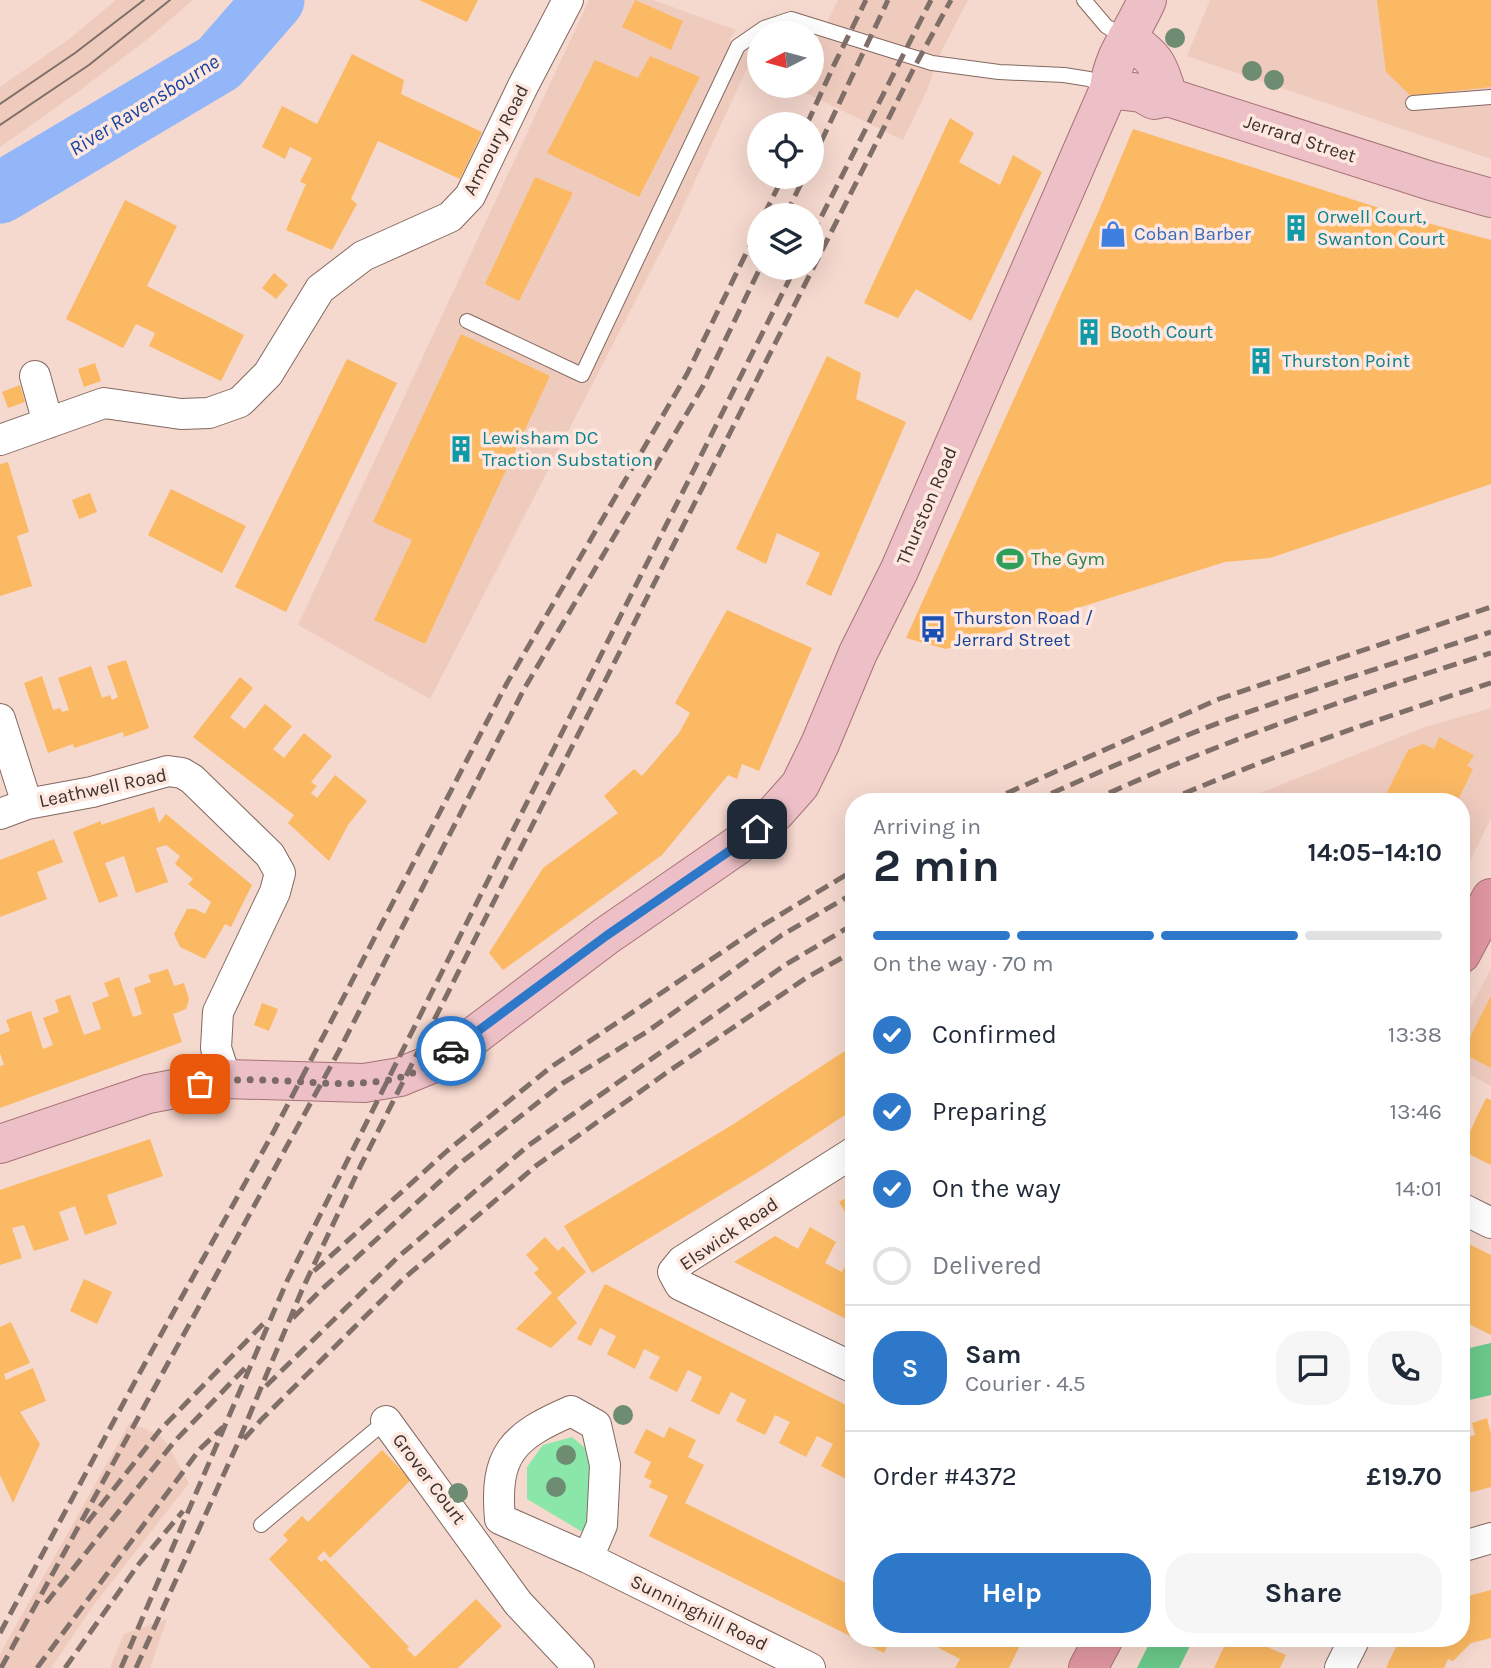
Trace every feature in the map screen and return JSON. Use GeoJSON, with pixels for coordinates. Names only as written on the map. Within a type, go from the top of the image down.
{"type":"FeatureCollection","features":[{"type":"Feature","properties":{"kind":"highway"},"geometry":{"type":"LineString","coordinates":[[1470,937],[1491,898]]}},
{"type":"Feature","properties":{"kind":"highway"},"geometry":{"type":"LineString","coordinates":[[1088,1668],[1099,1647]]}},
{"type":"Feature","properties":{"kind":"main road","name":"Thurston Road"},"geometry":{"type":"LineString","coordinates":[[0,1144],[148,1094],[226,1079],[364,1083],[400,1077],[434,1062],[474,1036],[606,936],[738,845],[776,812],[800,785],[858,653],[900,571],[1110,89],[1116,32],[1140,17],[1147,0]]}},
{"type":"Feature","properties":{"kind":"main road"},"geometry":{"type":"LineString","coordinates":[[1116,32],[1153,58],[1161,70],[1168,97]]}},
{"type":"Feature","properties":{"kind":"main road","name":"Jerrard Street"},"geometry":{"type":"LineString","coordinates":[[1110,89],[1141,93],[1154,100],[1168,97],[1491,198]]}},
{"type":"Feature","properties":{"kind":"street","name":"Armoury Road"},"geometry":{"type":"LineString","coordinates":[[0,440],[104,404],[181,414],[209,413],[240,402],[268,374],[320,289],[363,256],[450,217],[470,196],[568,0]]}},
{"type":"Feature","properties":{"kind":"street"},"geometry":{"type":"LineString","coordinates":[[35,376],[48,423]]}},
{"type":"Feature","properties":{"kind":"street"},"geometry":{"type":"LineString","coordinates":[[0,719],[14,809]]}},
{"type":"Feature","properties":{"kind":"street","name":"Leathwell Road"},"geometry":{"type":"LineString","coordinates":[[14,809],[92,792],[168,771],[192,779],[270,855],[280,873],[275,892],[218,1012],[216,1048],[226,1079]]}},
{"type":"Feature","properties":{"kind":"street","name":"Elswick Road"},"geometry":{"type":"LineString","coordinates":[[845,1158],[682,1261],[673,1272],[680,1285],[845,1364]]}},
{"type":"Feature","properties":{"kind":"street"},"geometry":{"type":"LineString","coordinates":[[1470,1212],[1491,1223]]}},
{"type":"Feature","properties":{"kind":"street"},"geometry":{"type":"LineString","coordinates":[[500,1519],[497,1488],[505,1460],[522,1438],[547,1421],[571,1411],[596,1425],[606,1465],[602,1525],[588,1558]]}},
{"type":"Feature","properties":{"kind":"street","name":"Grover Court"},"geometry":{"type":"LineString","coordinates":[[386,1421],[518,1603],[579,1668]]}},
{"type":"Feature","properties":{"kind":"street","name":"Grover Court"},"geometry":{"type":"LineString","coordinates":[[473,1538],[500,1519]]}},
{"type":"Feature","properties":{"kind":"street","name":"Sunninghill Road"},"geometry":{"type":"LineString","coordinates":[[500,1519],[588,1558],[810,1668]]}},
{"type":"Feature","properties":{"kind":"street"},"geometry":{"type":"LineString","coordinates":[[1470,1544],[1491,1538]]}},
{"type":"Feature","properties":{"kind":"street"},"geometry":{"type":"LineString","coordinates":[[1340,1668],[1350,1647]]}},
{"type":"Feature","properties":{"kind":"lane"},"geometry":{"type":"LineString","coordinates":[[1084,0],[1116,32]]}},
{"type":"Feature","properties":{"kind":"lane"},"geometry":{"type":"LineString","coordinates":[[467,321],[582,375],[738,46],[773,23],[791,19],[932,63],[999,72],[1089,79],[1110,89]]}},
{"type":"Feature","properties":{"kind":"lane"},"geometry":{"type":"LineString","coordinates":[[1413,103],[1491,97]]}},
{"type":"Feature","properties":{"kind":"lane"},"geometry":{"type":"LineString","coordinates":[[261,1525],[386,1421]]}},
{"type":"Feature","properties":{"kind":"shaded area"},"geometry":{"type":"Polygon","coordinates":[[[116,0],[193,0],[149,38],[0,147],[0,87],[68,40],[116,0]]]}},
{"type":"Feature","properties":{"kind":"shaded area"},"geometry":{"type":"Polygon","coordinates":[[[589,0],[653,0],[736,30],[729,40],[747,48],[747,68],[675,224],[430,699],[298,625],[589,0]]]}},
{"type":"Feature","properties":{"kind":"shaded area"},"geometry":{"type":"Polygon","coordinates":[[[838,0],[968,0],[942,50],[927,90],[903,140],[816,98],[824,98],[824,27],[838,0]]]}},
{"type":"Feature","properties":{"kind":"shaded area"},"geometry":{"type":"Polygon","coordinates":[[[1210,0],[1491,0],[1491,159],[1187,56],[1210,0]]]}},
{"type":"Feature","properties":{"kind":"shaded area"},"geometry":{"type":"Polygon","coordinates":[[[1491,708],[1491,818],[1470,861],[1470,793],[1260,793],[1425,727],[1491,708]]]}},
{"type":"Feature","properties":{"kind":"shaded area"},"geometry":{"type":"Polygon","coordinates":[[[1491,968],[1491,1086],[1470,1075],[1470,1009],[1491,968]]]}},
{"type":"Feature","properties":{"kind":"shaded area"},"geometry":{"type":"Polygon","coordinates":[[[130,1422],[160,1436],[166,1442],[189,1483],[93,1606],[51,1668],[0,1668],[0,1654],[130,1422]]]}},
{"type":"Feature","properties":{"kind":"shaded area"},"geometry":{"type":"Polygon","coordinates":[[[167,1619],[150,1668],[110,1668],[124,1634],[167,1619]]]}},
{"type":"Feature","properties":{"kind":"green space"},"geometry":{"type":"Polygon","coordinates":[[[1491,1343],[1491,1395],[1470,1400],[1470,1348],[1491,1343]]]}},
{"type":"Feature","properties":{"kind":"green space"},"geometry":{"type":"Polygon","coordinates":[[[572,1437],[591,1453],[586,1534],[527,1499],[527,1467],[543,1445],[572,1437]]]}},
{"type":"Feature","properties":{"kind":"green space"},"geometry":{"type":"Polygon","coordinates":[[[1148,1647],[1190,1647],[1179,1668],[1137,1668],[1148,1647]]]}},
{"type":"Feature","properties":{"kind":"building"},"geometry":{"type":"Polygon","coordinates":[[[419,0],[478,0],[467,22],[419,0]]]}},
{"type":"Feature","properties":{"kind":"building"},"geometry":{"type":"Polygon","coordinates":[[[635,0],[683,21],[671,50],[622,27],[635,0]]]}},
{"type":"Feature","properties":{"kind":"building"},"geometry":{"type":"Polygon","coordinates":[[[1377,0],[1491,0],[1491,87],[1411,96],[1386,72],[1377,0]]]}},
{"type":"Feature","properties":{"kind":"building"},"geometry":{"type":"Polygon","coordinates":[[[352,54],[404,80],[401,94],[482,132],[460,179],[378,141],[351,199],[357,204],[332,250],[286,230],[306,184],[300,182],[312,158],[290,147],[285,159],[262,147],[282,106],[317,124],[352,54]]]}},
{"type":"Feature","properties":{"kind":"building"},"geometry":{"type":"Polygon","coordinates":[[[650,56],[700,77],[639,197],[547,153],[595,60],[638,78],[650,56]]]}},
{"type":"Feature","properties":{"kind":"building"},"geometry":{"type":"Polygon","coordinates":[[[950,118],[974,133],[959,162],[1000,185],[1013,155],[1042,172],[971,321],[916,289],[898,318],[864,303],[950,118]]]}},
{"type":"Feature","properties":{"kind":"building","name":"Thurston Point"},"geometry":{"type":"Polygon","coordinates":[[[1133,129],[1420,221],[1491,240],[1491,484],[1270,558],[1225,562],[946,649],[906,638],[1097,215],[1133,129]]]}},
{"type":"Feature","properties":{"kind":"building"},"geometry":{"type":"Polygon","coordinates":[[[535,177],[573,193],[519,301],[485,284],[535,177]]]}},
{"type":"Feature","properties":{"kind":"building"},"geometry":{"type":"Polygon","coordinates":[[[125,200],[177,226],[147,286],[244,335],[221,381],[149,346],[155,333],[136,324],[123,348],[66,319],[125,200]]]}},
{"type":"Feature","properties":{"kind":"building"},"geometry":{"type":"Polygon","coordinates":[[[274,273],[288,285],[276,299],[262,288],[274,273]]]}},
{"type":"Feature","properties":{"kind":"building","name":"Lewisham DC Traction Substation"},"geometry":{"type":"Polygon","coordinates":[[[461,334],[550,376],[425,644],[374,620],[412,540],[373,522],[461,334]]]}},
{"type":"Feature","properties":{"kind":"building"},"geometry":{"type":"Polygon","coordinates":[[[827,356],[861,373],[856,399],[906,422],[831,596],[806,584],[820,553],[777,533],[766,564],[736,549],[827,356]]]}},
{"type":"Feature","properties":{"kind":"building"},"geometry":{"type":"Polygon","coordinates":[[[347,359],[397,383],[286,612],[235,587],[347,359]]]}},
{"type":"Feature","properties":{"kind":"building"},"geometry":{"type":"Polygon","coordinates":[[[95,363],[101,381],[84,387],[78,369],[95,363]]]}},
{"type":"Feature","properties":{"kind":"building"},"geometry":{"type":"Polygon","coordinates":[[[20,385],[25,402],[8,408],[2,392],[20,385]]]}},
{"type":"Feature","properties":{"kind":"building"},"geometry":{"type":"Polygon","coordinates":[[[8,462],[29,532],[17,536],[32,586],[0,596],[0,464],[8,462]]]}},
{"type":"Feature","properties":{"kind":"building"},"geometry":{"type":"Polygon","coordinates":[[[171,489],[246,526],[222,573],[148,535],[171,489]]]}},
{"type":"Feature","properties":{"kind":"building"},"geometry":{"type":"Polygon","coordinates":[[[90,493],[97,512],[79,519],[72,500],[90,493]]]}},
{"type":"Feature","properties":{"kind":"building"},"geometry":{"type":"Polygon","coordinates":[[[727,610],[812,648],[759,771],[742,764],[737,779],[728,775],[662,855],[503,970],[489,953],[543,868],[618,813],[604,796],[634,769],[642,776],[679,733],[690,713],[675,703],[727,610]]]}},
{"type":"Feature","properties":{"kind":"building"},"geometry":{"type":"Polygon","coordinates":[[[126,660],[149,728],[124,737],[123,732],[74,748],[73,744],[48,753],[24,683],[42,676],[53,710],[60,708],[62,712],[69,710],[58,678],[91,666],[102,698],[110,695],[112,700],[118,697],[107,666],[126,660]]]}},
{"type":"Feature","properties":{"kind":"building"},"geometry":{"type":"Polygon","coordinates":[[[240,677],[253,688],[230,717],[245,729],[265,704],[292,726],[273,749],[284,758],[304,733],[332,756],[311,782],[317,786],[311,793],[317,798],[335,775],[367,801],[348,825],[329,861],[288,823],[294,815],[193,737],[240,677]]]}},
{"type":"Feature","properties":{"kind":"building"},"geometry":{"type":"Polygon","coordinates":[[[1439,737],[1474,755],[1467,766],[1473,769],[1461,793],[1386,793],[1408,750],[1423,744],[1434,749],[1439,737]]]}},
{"type":"Feature","properties":{"kind":"building"},"geometry":{"type":"Polygon","coordinates":[[[154,807],[159,823],[166,814],[252,885],[231,927],[225,924],[205,959],[180,947],[174,934],[187,909],[195,909],[205,914],[211,902],[188,884],[193,879],[175,864],[180,856],[166,845],[156,848],[168,882],[136,893],[124,856],[105,863],[118,896],[99,903],[73,832],[101,821],[101,825],[154,807]]]}},
{"type":"Feature","properties":{"kind":"building"},"geometry":{"type":"Polygon","coordinates":[[[54,839],[63,862],[37,872],[47,899],[0,917],[0,860],[54,839]]]}},
{"type":"Feature","properties":{"kind":"building"},"geometry":{"type":"Polygon","coordinates":[[[168,969],[174,986],[184,983],[189,999],[186,1009],[173,1014],[182,1042],[0,1108],[0,1066],[4,1065],[0,1053],[0,1035],[10,1031],[6,1020],[31,1011],[43,1049],[53,1045],[43,1018],[59,1012],[55,1000],[70,995],[84,1035],[101,1029],[92,1003],[109,996],[104,983],[119,977],[133,1017],[142,1014],[134,988],[151,982],[148,975],[168,969]]]}},
{"type":"Feature","properties":{"kind":"building"},"geometry":{"type":"Polygon","coordinates":[[[1491,996],[1491,1068],[1470,1057],[1470,1037],[1491,996]]]}},
{"type":"Feature","properties":{"kind":"building"},"geometry":{"type":"Polygon","coordinates":[[[262,1003],[278,1009],[269,1031],[254,1025],[262,1003]]]}},
{"type":"Feature","properties":{"kind":"building"},"geometry":{"type":"Polygon","coordinates":[[[845,1051],[845,1115],[760,1171],[592,1273],[564,1226],[732,1125],[845,1051]]]}},
{"type":"Feature","properties":{"kind":"building"},"geometry":{"type":"Polygon","coordinates":[[[1486,1098],[1491,1100],[1491,1165],[1470,1154],[1470,1131],[1486,1098]]]}},
{"type":"Feature","properties":{"kind":"building"},"geometry":{"type":"Polygon","coordinates":[[[150,1139],[163,1176],[107,1195],[117,1224],[85,1235],[75,1206],[59,1212],[69,1240],[34,1251],[24,1225],[12,1228],[22,1258],[0,1265],[0,1190],[150,1139]]]}},
{"type":"Feature","properties":{"kind":"building"},"geometry":{"type":"Polygon","coordinates":[[[845,1198],[845,1212],[839,1202],[845,1198]]]}},
{"type":"Feature","properties":{"kind":"building"},"geometry":{"type":"Polygon","coordinates":[[[810,1227],[836,1242],[825,1263],[842,1272],[845,1266],[845,1318],[734,1262],[775,1236],[798,1249],[810,1227]]]}},
{"type":"Feature","properties":{"kind":"building"},"geometry":{"type":"Polygon","coordinates":[[[545,1237],[558,1251],[563,1246],[586,1272],[557,1298],[577,1323],[551,1348],[516,1329],[552,1293],[534,1273],[539,1269],[526,1255],[545,1237]]]}},
{"type":"Feature","properties":{"kind":"building"},"geometry":{"type":"Polygon","coordinates":[[[1470,1244],[1491,1255],[1491,1335],[1470,1324],[1470,1244]]]}},
{"type":"Feature","properties":{"kind":"building"},"geometry":{"type":"Polygon","coordinates":[[[84,1279],[112,1292],[97,1324],[70,1311],[84,1279]]]}},
{"type":"Feature","properties":{"kind":"building"},"geometry":{"type":"Polygon","coordinates":[[[605,1284],[845,1404],[845,1478],[821,1466],[833,1444],[817,1436],[806,1457],[779,1443],[790,1422],[775,1415],[765,1435],[736,1421],[746,1400],[731,1392],[719,1415],[691,1401],[702,1377],[688,1370],[677,1392],[649,1378],[660,1357],[644,1349],[635,1369],[607,1354],[616,1336],[600,1328],[591,1346],[577,1339],[605,1284]]]}},
{"type":"Feature","properties":{"kind":"building"},"geometry":{"type":"Polygon","coordinates":[[[11,1322],[30,1363],[4,1374],[6,1380],[33,1368],[46,1401],[20,1412],[40,1444],[13,1503],[0,1475],[0,1327],[11,1322]]]}},
{"type":"Feature","properties":{"kind":"building"},"geometry":{"type":"Polygon","coordinates":[[[1487,1418],[1491,1434],[1491,1487],[1470,1493],[1470,1436],[1475,1435],[1472,1423],[1487,1418]]]}},
{"type":"Feature","properties":{"kind":"building"},"geometry":{"type":"Polygon","coordinates":[[[669,1427],[696,1440],[688,1457],[704,1465],[685,1503],[845,1583],[845,1634],[649,1536],[668,1496],[649,1487],[652,1481],[644,1477],[651,1462],[634,1453],[646,1429],[664,1438],[669,1427]]]}},
{"type":"Feature","properties":{"kind":"building"},"geometry":{"type":"Polygon","coordinates":[[[382,1450],[411,1480],[330,1558],[324,1551],[317,1558],[321,1562],[325,1559],[409,1647],[407,1649],[415,1657],[476,1599],[502,1626],[458,1668],[371,1668],[269,1559],[288,1540],[283,1535],[302,1516],[308,1522],[382,1450]]]}},
{"type":"Feature","properties":{"kind":"building"},"geometry":{"type":"Polygon","coordinates":[[[1491,1590],[1491,1638],[1470,1644],[1470,1596],[1491,1590]]]}},
{"type":"Feature","properties":{"kind":"building"},"geometry":{"type":"Polygon","coordinates":[[[872,1647],[887,1647],[884,1653],[872,1647]]]}},
{"type":"Feature","properties":{"kind":"building"},"geometry":{"type":"Polygon","coordinates":[[[937,1647],[1019,1647],[1009,1668],[955,1668],[960,1659],[937,1647]]]}},
{"type":"Feature","properties":{"kind":"building"},"geometry":{"type":"Polygon","coordinates":[[[1224,1647],[1267,1647],[1286,1655],[1280,1668],[1214,1668],[1224,1647]]]}},
{"type":"Feature","properties":{"kind":"building"},"geometry":{"type":"Polygon","coordinates":[[[1396,1647],[1467,1647],[1453,1661],[1448,1659],[1444,1668],[1386,1668],[1396,1647]]]}},
{"type":"Feature","properties":{"kind":"waterway","name":"River Ravensbourne"},"geometry":{"type":"LineString","coordinates":[[0,193],[219,63],[274,0]]}},
{"type":"Feature","properties":{"kind":"tram line"},"geometry":{"type":"LineString","coordinates":[[0,104],[75,53],[144,0]]}},
{"type":"Feature","properties":{"kind":"tram line"},"geometry":{"type":"LineString","coordinates":[[0,125],[89,65],[170,0]]}},
{"type":"Feature","properties":{"kind":"railway"},"geometry":{"type":"LineString","coordinates":[[812,112],[866,0]]}},
{"type":"Feature","properties":{"kind":"railway"},"geometry":{"type":"LineString","coordinates":[[824,136],[888,0]]}},
{"type":"Feature","properties":{"kind":"railway"},"geometry":{"type":"LineString","coordinates":[[824,211],[931,0]]}},
{"type":"Feature","properties":{"kind":"railway"},"geometry":{"type":"LineString","coordinates":[[136,1668],[237,1445],[302,1290],[361,1165],[915,66],[951,0]]}},
{"type":"Feature","properties":{"kind":"railway"},"geometry":{"type":"LineString","coordinates":[[770,203],[777,189]]}},
{"type":"Feature","properties":{"kind":"railway"},"geometry":{"type":"LineString","coordinates":[[792,203],[798,189]]}},
{"type":"Feature","properties":{"kind":"railway"},"geometry":{"type":"LineString","coordinates":[[0,1633],[274,1131],[507,683],[687,374],[747,252]]}},
{"type":"Feature","properties":{"kind":"railway"},"geometry":{"type":"LineString","coordinates":[[1,1668],[339,1051],[524,689],[703,386],[754,280]]}},
{"type":"Feature","properties":{"kind":"railway"},"geometry":{"type":"LineString","coordinates":[[121,1668],[287,1281],[789,280]]}},
{"type":"Feature","properties":{"kind":"railway"},"geometry":{"type":"LineString","coordinates":[[1007,793],[1219,699],[1491,607]]}},
{"type":"Feature","properties":{"kind":"railway"},"geometry":{"type":"LineString","coordinates":[[1053,793],[1229,719],[1491,632]]}},
{"type":"Feature","properties":{"kind":"railway"},"geometry":{"type":"LineString","coordinates":[[1110,793],[1238,739],[1491,653]]}},
{"type":"Feature","properties":{"kind":"railway"},"geometry":{"type":"LineString","coordinates":[[1186,793],[1326,738],[1491,683]]}},
{"type":"Feature","properties":{"kind":"railway"},"geometry":{"type":"LineString","coordinates":[[314,1271],[447,1151],[551,1067],[755,930],[845,875]]}},
{"type":"Feature","properties":{"kind":"railway"},"geometry":{"type":"LineString","coordinates":[[293,1318],[458,1165],[563,1083],[648,1031],[782,935],[845,898]]}},
{"type":"Feature","properties":{"kind":"railway"},"geometry":{"type":"LineString","coordinates":[[266,1386],[397,1258],[529,1145],[785,965],[845,929]]}},
{"type":"Feature","properties":{"kind":"railway"},"geometry":{"type":"LineString","coordinates":[[244,1439],[402,1280],[537,1165],[806,978],[845,956]]}},
{"type":"Feature","properties":{"kind":"railway"},"geometry":{"type":"LineString","coordinates":[[87,1523],[160,1430],[268,1319]]}},
{"type":"Feature","properties":{"kind":"railway"},"geometry":{"type":"LineString","coordinates":[[46,1603],[174,1442],[247,1366]]}},
{"type":"Feature","properties":{"kind":"railway"},"geometry":{"type":"LineString","coordinates":[[37,1668],[200,1449],[223,1427]]}},
{"type":"Feature","properties":{"kind":"railway"},"geometry":{"type":"LineString","coordinates":[[65,1668],[138,1565],[183,1511]]}},
{"type":"Feature","properties":{"kind":"way so far"},"geometry":{"type":"LineString","coordinates":[[200,1084],[226,1079],[364,1083],[400,1077],[451,1051]]}},
{"type":"Feature","properties":{"kind":"place","name":"Orwell Court, Swanton Court"},"geometry":{"type":"Point","coordinates":[1296,228]}},
{"type":"Feature","properties":{"kind":"place","name":"Coban Barber"},"geometry":{"type":"Point","coordinates":[1113,234]}},
{"type":"Feature","properties":{"kind":"place","name":"Booth Court"},"geometry":{"type":"Point","coordinates":[1089,332]}},
{"type":"Feature","properties":{"kind":"place","name":"Thurston Point"},"geometry":{"type":"Point","coordinates":[1261,361]}},
{"type":"Feature","properties":{"kind":"place","name":"Lewisham DC Traction Substation"},"geometry":{"type":"Point","coordinates":[461,449]}},
{"type":"Feature","properties":{"kind":"place","name":"The Gym"},"geometry":{"type":"Point","coordinates":[1010,559]}},
{"type":"Feature","properties":{"kind":"place","name":"Thurston Road / Jerrard Street"},"geometry":{"type":"Point","coordinates":[933,629]}},
{"type":"Feature","properties":{"kind":"route"},"geometry":{"type":"LineString","coordinates":[[451,1051],[757,829]]}}]}
